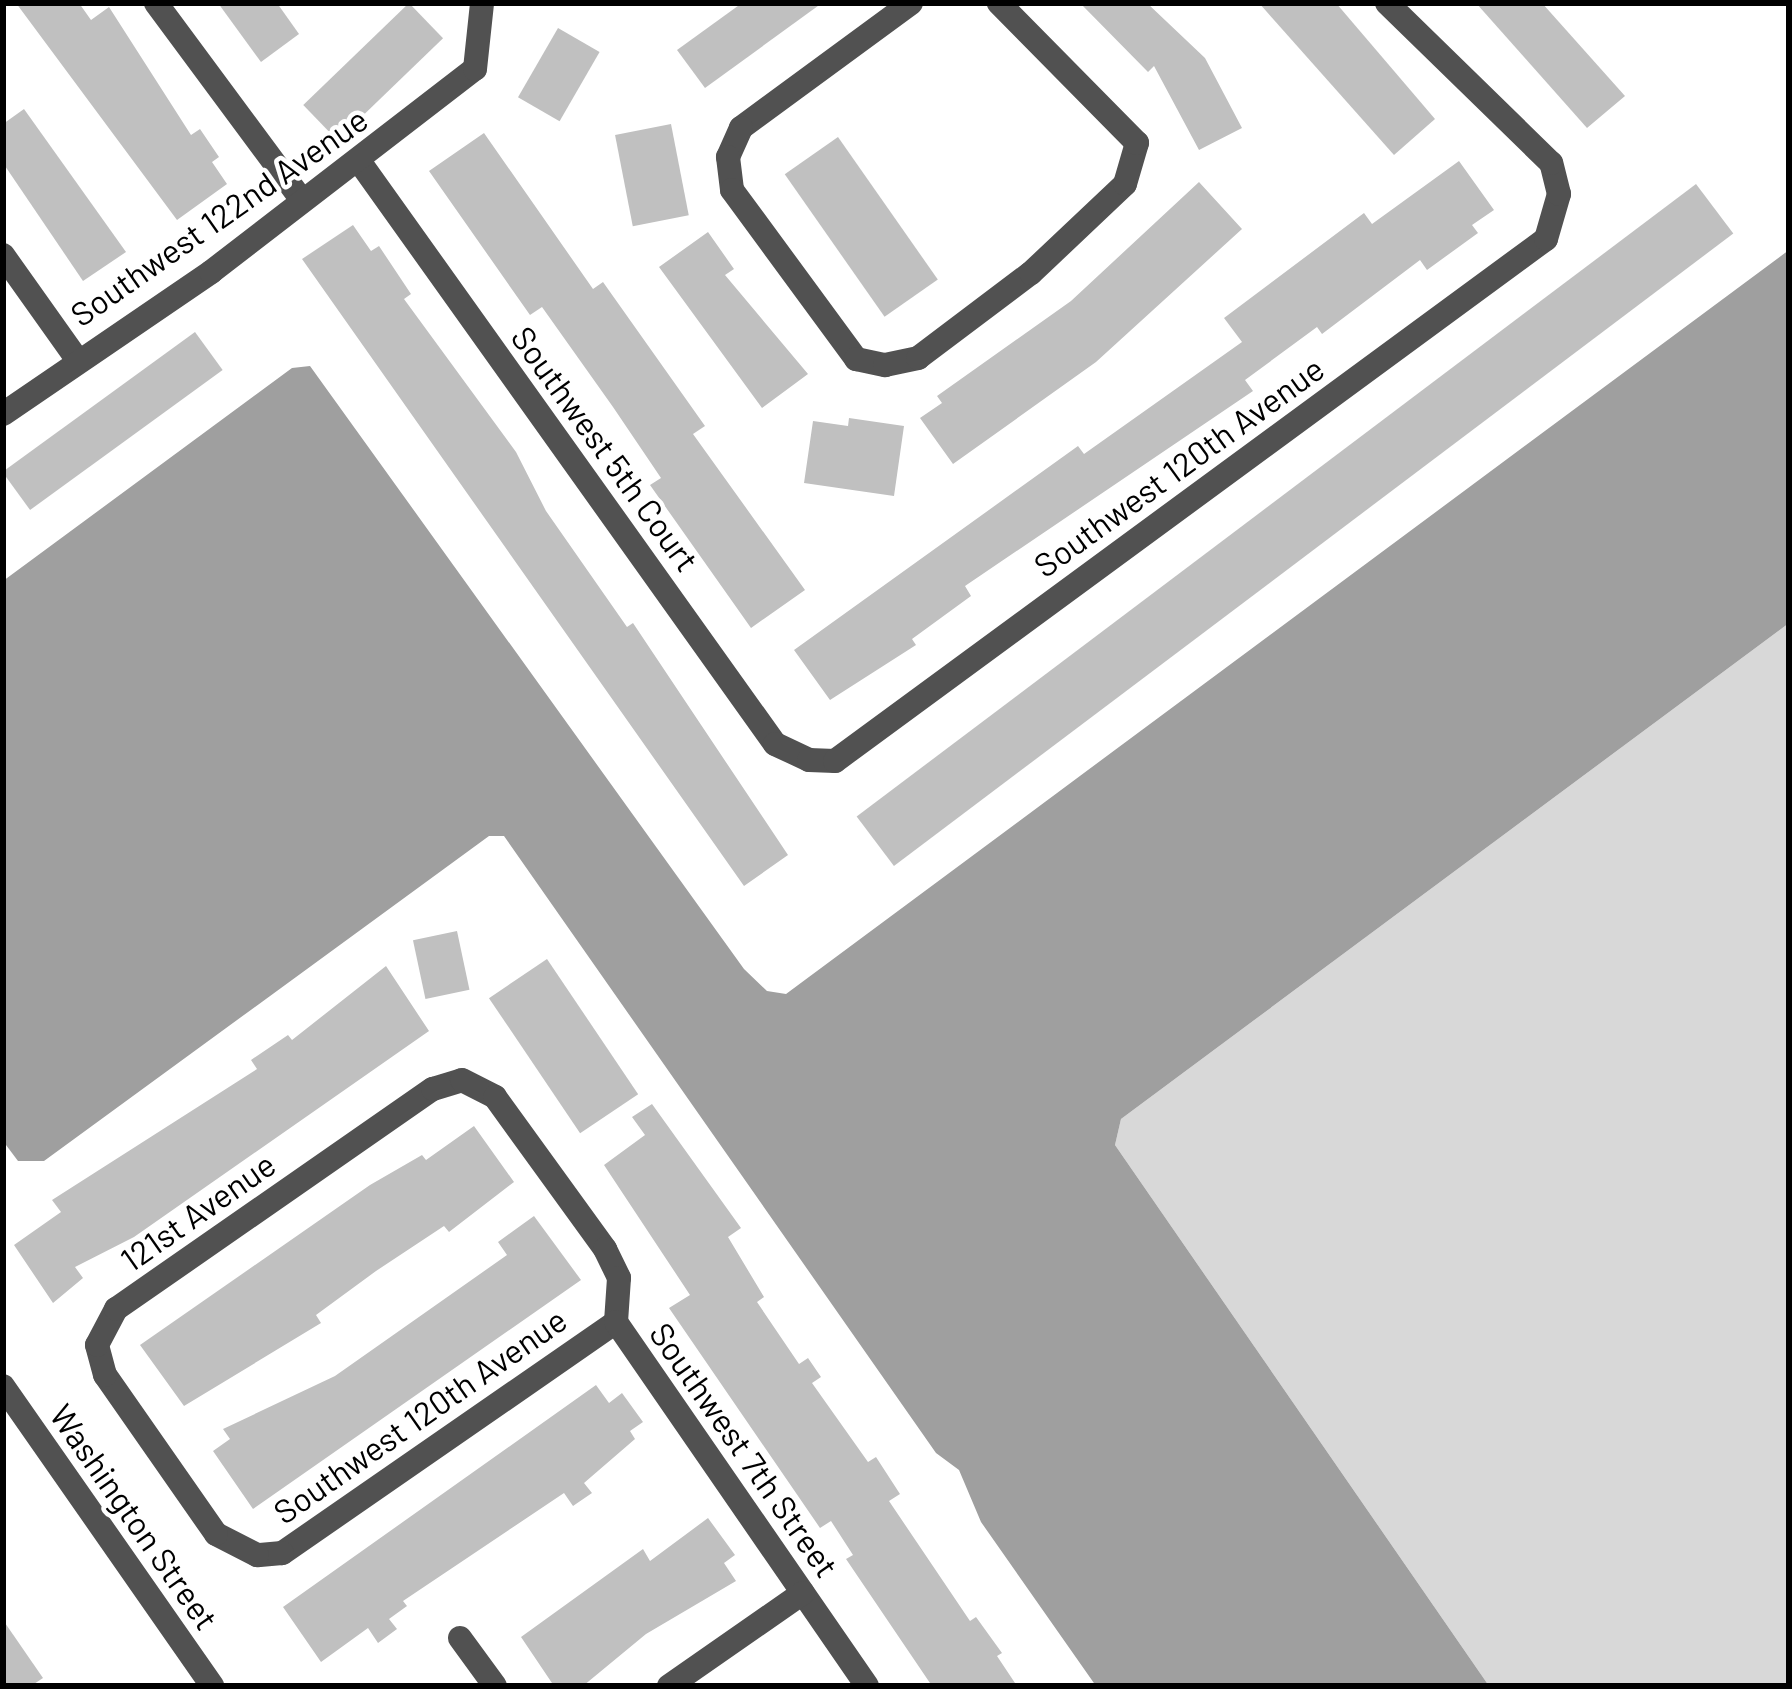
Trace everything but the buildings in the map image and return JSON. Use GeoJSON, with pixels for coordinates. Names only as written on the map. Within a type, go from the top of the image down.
{"type":"FeatureCollection","features":[{"type":"Feature","properties":{"kind":"street"},"geometry":{"type":"LineString","coordinates":[[156,3],[302,200]]}},
{"type":"Feature","properties":{"kind":"street","name":"Southwest 122nd Avenue"},"geometry":{"type":"LineString","coordinates":[[3,414],[77,359],[211,272],[475,69],[482,3]]}},
{"type":"Feature","properties":{"kind":"street"},"geometry":{"type":"LineString","coordinates":[[911,3],[741,128],[728,157],[732,190],[856,359],[884,365],[918,358],[1031,273],[1126,184],[1137,143],[999,3]]}},
{"type":"Feature","properties":{"kind":"street","name":"Southwest 120th Avenue"},"geometry":{"type":"LineString","coordinates":[[808,760],[835,761],[1546,238],[1558,194],[1551,163],[1387,3]]}},
{"type":"Feature","properties":{"kind":"street","name":"Southwest 5th Court"},"geometry":{"type":"LineString","coordinates":[[358,161],[775,744],[808,760]]}},
{"type":"Feature","properties":{"kind":"street"},"geometry":{"type":"LineString","coordinates":[[3,255],[77,359]]}},
{"type":"Feature","properties":{"kind":"street","name":"Southwest 7th Street"},"geometry":{"type":"LineString","coordinates":[[462,1080],[496,1097],[605,1249],[619,1278],[616,1322],[867,1686]]}},
{"type":"Feature","properties":{"kind":"street","name":"121st Avenue"},"geometry":{"type":"LineString","coordinates":[[164,1455],[105,1375],[97,1345],[116,1309],[433,1088],[462,1080]]}},
{"type":"Feature","properties":{"kind":"street","name":"Southwest 120th Avenue"},"geometry":{"type":"LineString","coordinates":[[164,1455],[216,1534],[235,1549],[282,1553],[616,1322]]}},
{"type":"Feature","properties":{"kind":"street","name":"Washington Street"},"geometry":{"type":"LineString","coordinates":[[3,1386],[212,1686]]}},
{"type":"Feature","properties":{"kind":"street"},"geometry":{"type":"LineString","coordinates":[[669,1686],[803,1593]]}},
{"type":"Feature","properties":{"kind":"street"},"geometry":{"type":"LineString","coordinates":[[460,1638],[495,1686]]}},
{"type":"Feature","properties":{"kind":"shaded area"},"geometry":{"type":"Polygon","coordinates":[[[1789,250],[1789,623],[1121,1119],[1115,1145],[1489,1686],[1096,1686],[981,1522],[959,1470],[936,1453],[504,836],[489,836],[44,1161],[18,1161],[3,1141],[3,581],[292,368],[310,366],[744,969],[767,991],[786,994],[1789,250]]]}},
{"type":"Feature","properties":{"kind":"shaded area"},"geometry":{"type":"Polygon","coordinates":[[[1789,623],[1789,1686],[1489,1686],[1115,1145],[1121,1119],[1789,623]]]}}]}
